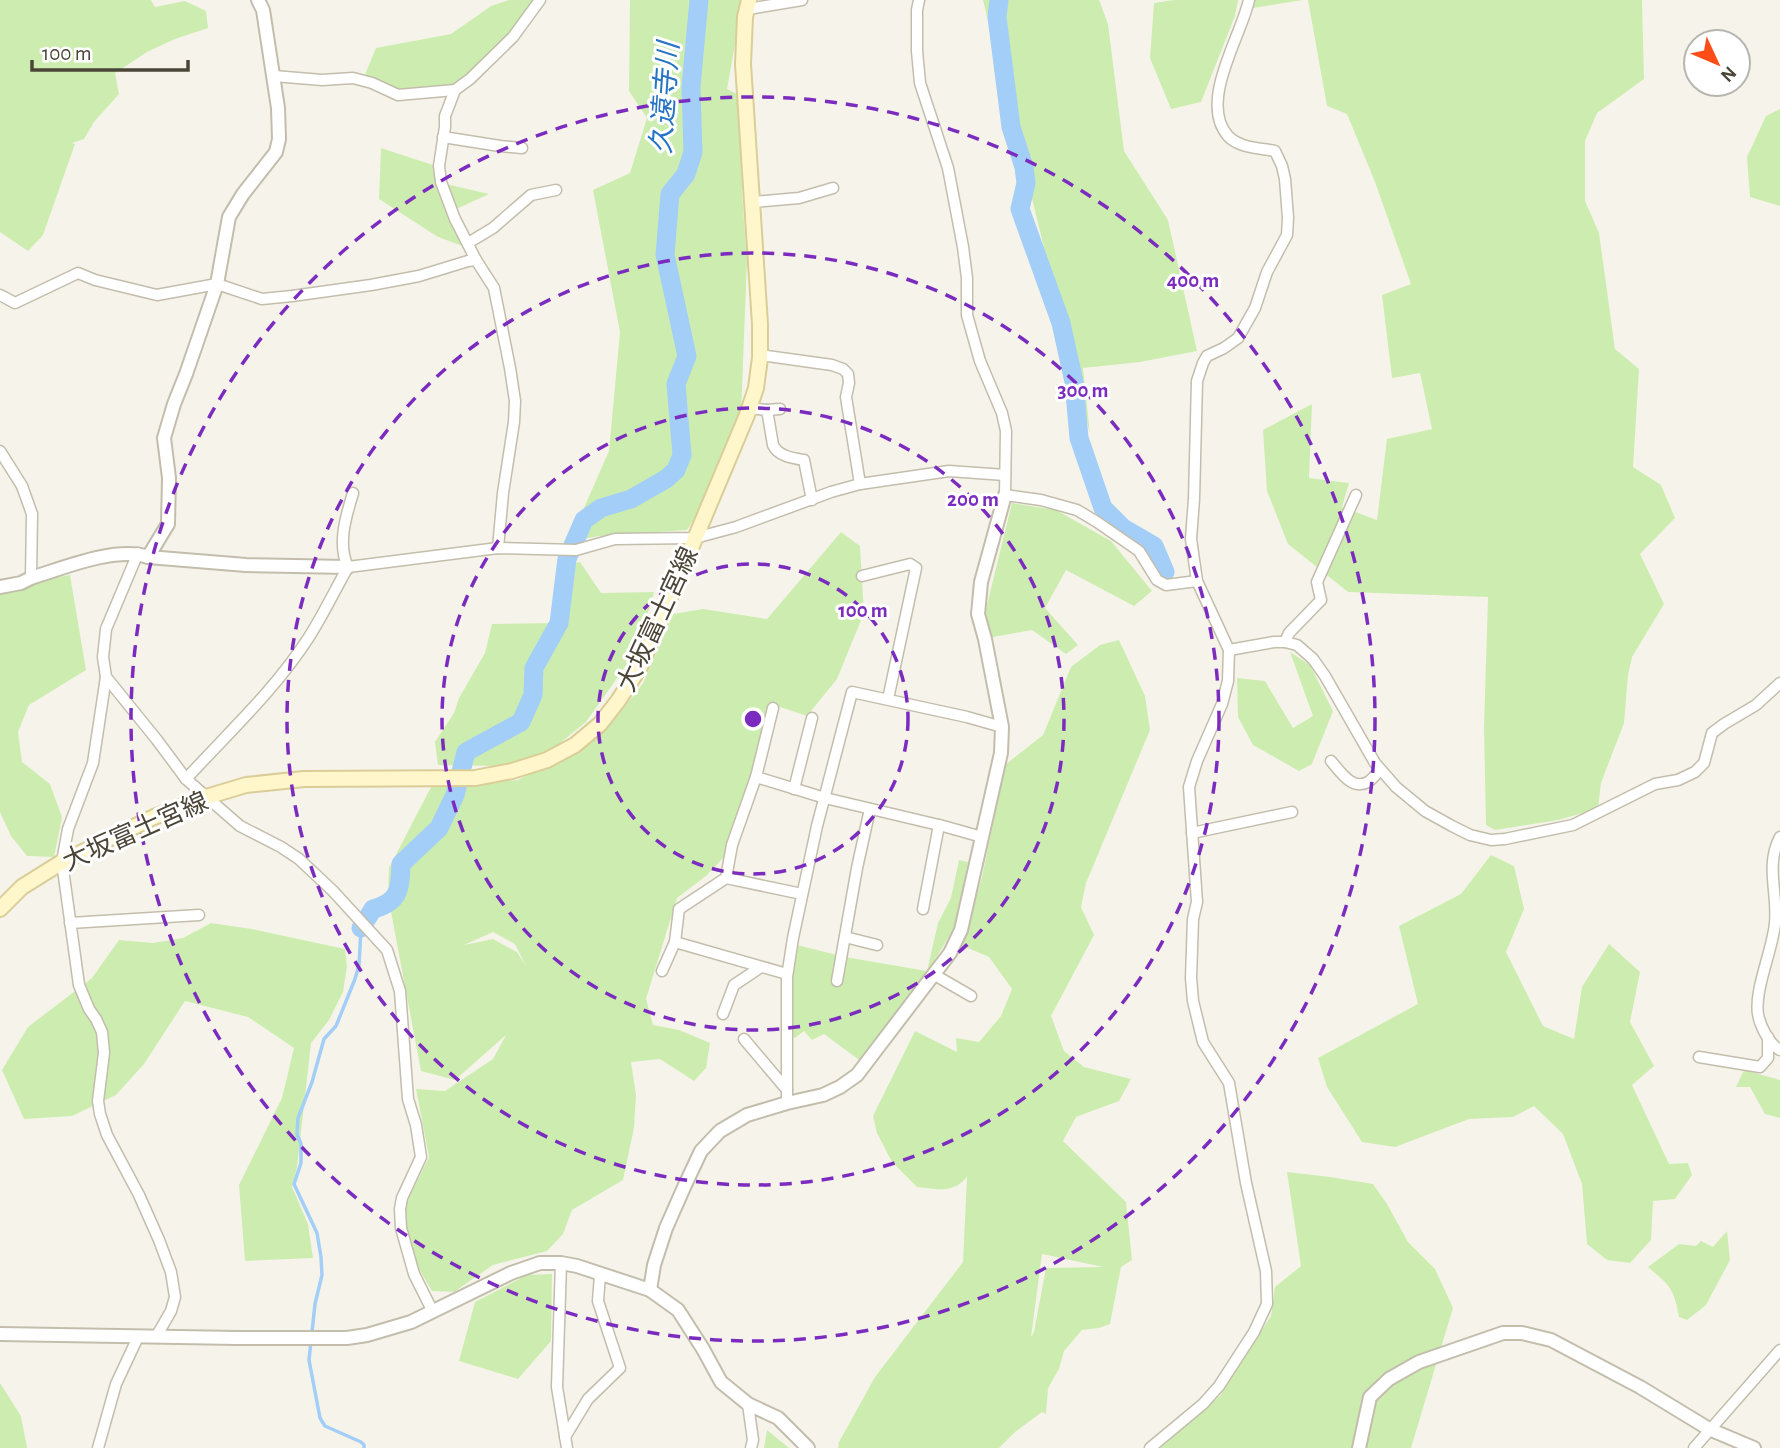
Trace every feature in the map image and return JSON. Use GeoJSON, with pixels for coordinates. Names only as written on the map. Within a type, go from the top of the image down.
{"type":"FeatureCollection","features":[{"type":"Feature","properties":{"kind":"main road","name":"大坂富士宮線"},"geometry":{"type":"LineString","coordinates":[[0,909],[22,887],[62,862],[155,817],[206,797],[246,785],[304,779],[475,778],[512,771],[547,760],[575,745],[600,724],[640,667],[756,388],[760,324],[743,64],[748,4]]}},
{"type":"Feature","properties":{"kind":"street"},"geometry":{"type":"LineString","coordinates":[[156,1337],[172,1311],[175,1297],[171,1272],[139,1195],[107,1135],[100,1114],[98,1101],[104,1053],[102,1032],[79,985],[62,862],[68,829],[93,763],[106,677],[103,657],[106,629],[143,555],[168,524],[169,478],[164,438],[217,284],[229,217],[243,194],[276,152],[279,139],[274,76],[263,10],[258,0]]}},
{"type":"Feature","properties":{"kind":"street"},"geometry":{"type":"LineString","coordinates":[[274,76],[322,80],[353,78],[398,94],[455,90],[513,37],[540,0]]}},
{"type":"Feature","properties":{"kind":"street"},"geometry":{"type":"LineString","coordinates":[[748,4],[754,8],[802,0]]}},
{"type":"Feature","properties":{"kind":"street"},"geometry":{"type":"LineString","coordinates":[[650,1290],[654,1265],[666,1228],[701,1151],[720,1131],[747,1115],[787,1096],[823,1095],[840,1087],[857,1074],[950,953],[961,930],[1001,753],[1002,727],[978,614],[981,582],[1005,495],[1006,431],[1002,413],[980,361],[967,315],[967,278],[963,247],[948,168],[920,83],[917,37],[919,0]]}},
{"type":"Feature","properties":{"kind":"street"},"geometry":{"type":"LineString","coordinates":[[1150,1448],[1203,1404],[1219,1386],[1254,1332],[1267,1304],[1266,1271],[1246,1183],[1229,1083],[1203,1041],[1193,1001],[1191,978],[1193,919],[1197,902],[1189,787],[1225,692],[1229,650],[1197,581],[1191,539],[1197,381],[1207,356],[1238,338],[1255,308],[1267,272],[1287,235],[1285,179],[1278,156],[1275,151],[1247,146],[1228,136],[1218,110],[1219,85],[1249,0]]}},
{"type":"Feature","properties":{"kind":"street"},"geometry":{"type":"LineString","coordinates":[[455,90],[445,116],[439,166],[441,183],[455,219],[494,288],[504,330],[515,401],[498,548]]}},
{"type":"Feature","properties":{"kind":"street"},"geometry":{"type":"LineString","coordinates":[[443,137],[522,148]]}},
{"type":"Feature","properties":{"kind":"street"},"geometry":{"type":"LineString","coordinates":[[752,202],[799,198],[833,188]]}},
{"type":"Feature","properties":{"kind":"street"},"geometry":{"type":"LineString","coordinates":[[468,243],[493,228],[531,195],[556,190]]}},
{"type":"Feature","properties":{"kind":"street"},"geometry":{"type":"LineString","coordinates":[[0,295],[15,303],[78,273],[95,280],[158,295],[217,284],[262,299],[371,285],[419,276],[476,260]]}},
{"type":"Feature","properties":{"kind":"street"},"geometry":{"type":"LineString","coordinates":[[760,355],[832,365],[848,374],[846,397],[860,484]]}},
{"type":"Feature","properties":{"kind":"street"},"geometry":{"type":"LineString","coordinates":[[749,408],[767,411],[780,409]]}},
{"type":"Feature","properties":{"kind":"street"},"geometry":{"type":"LineString","coordinates":[[767,411],[775,450],[782,455],[804,460],[812,500]]}},
{"type":"Feature","properties":{"kind":"street"},"geometry":{"type":"LineString","coordinates":[[0,451],[22,486],[32,514],[31,578]]}},
{"type":"Feature","properties":{"kind":"street"},"geometry":{"type":"LineString","coordinates":[[0,587],[21,583],[106,555],[143,555],[246,565],[348,567],[498,548],[570,549],[615,539],[695,538],[736,527],[860,484],[949,471],[1005,475]]}},
{"type":"Feature","properties":{"kind":"street"},"geometry":{"type":"LineString","coordinates":[[348,567],[344,558],[344,523],[353,493]]}},
{"type":"Feature","properties":{"kind":"street"},"geometry":{"type":"LineString","coordinates":[[1005,495],[1041,499],[1077,510],[1139,551],[1157,580],[1167,585],[1197,581]]}},
{"type":"Feature","properties":{"kind":"street"},"geometry":{"type":"LineString","coordinates":[[1285,642],[1321,600],[1317,582],[1356,495]]}},
{"type":"Feature","properties":{"kind":"street"},"geometry":{"type":"LineString","coordinates":[[862,576],[910,564],[916,568],[888,699]]}},
{"type":"Feature","properties":{"kind":"street"},"geometry":{"type":"LineString","coordinates":[[186,779],[260,701],[309,638],[348,567]]}},
{"type":"Feature","properties":{"kind":"street"},"geometry":{"type":"LineString","coordinates":[[1229,650],[1274,642],[1297,645],[1313,659],[1325,676],[1380,770],[1396,787],[1425,811],[1469,835],[1491,840],[1573,825],[1654,784],[1678,780],[1695,772],[1704,763],[1712,733],[1756,705],[1780,682]]}},
{"type":"Feature","properties":{"kind":"street"},"geometry":{"type":"LineString","coordinates":[[106,677],[186,779],[240,826],[299,859],[333,891],[387,950],[400,991],[408,1099],[416,1125],[421,1157],[402,1198],[401,1228],[414,1274],[433,1312]]}},
{"type":"Feature","properties":{"kind":"street"},"geometry":{"type":"LineString","coordinates":[[787,1096],[788,974],[817,826],[852,692],[1002,727]]}},
{"type":"Feature","properties":{"kind":"street"},"geometry":{"type":"LineString","coordinates":[[726,878],[732,845],[757,777],[773,708]]}},
{"type":"Feature","properties":{"kind":"street"},"geometry":{"type":"LineString","coordinates":[[794,789],[812,718]]}},
{"type":"Feature","properties":{"kind":"street"},"geometry":{"type":"LineString","coordinates":[[1331,761],[1348,780],[1356,784],[1367,783],[1380,770]]}},
{"type":"Feature","properties":{"kind":"street"},"geometry":{"type":"LineString","coordinates":[[757,777],[825,798],[982,837]]}},
{"type":"Feature","properties":{"kind":"street"},"geometry":{"type":"LineString","coordinates":[[838,981],[870,809]]}},
{"type":"Feature","properties":{"kind":"street"},"geometry":{"type":"LineString","coordinates":[[1192,834],[1292,812]]}},
{"type":"Feature","properties":{"kind":"street"},"geometry":{"type":"LineString","coordinates":[[923,909],[939,825]]}},
{"type":"Feature","properties":{"kind":"street"},"geometry":{"type":"LineString","coordinates":[[1780,837],[1772,861],[1776,922],[1758,1012],[1762,1027],[1780,1050]]}},
{"type":"Feature","properties":{"kind":"street"},"geometry":{"type":"LineString","coordinates":[[662,971],[675,942],[679,909],[726,878],[802,894]]}},
{"type":"Feature","properties":{"kind":"street"},"geometry":{"type":"LineString","coordinates":[[70,923],[199,915]]}},
{"type":"Feature","properties":{"kind":"street"},"geometry":{"type":"LineString","coordinates":[[845,937],[877,945]]}},
{"type":"Feature","properties":{"kind":"street"},"geometry":{"type":"LineString","coordinates":[[675,942],[788,974]]}},
{"type":"Feature","properties":{"kind":"street"},"geometry":{"type":"LineString","coordinates":[[723,1014],[734,985],[761,967]]}},
{"type":"Feature","properties":{"kind":"street"},"geometry":{"type":"LineString","coordinates":[[933,974],[971,996]]}},
{"type":"Feature","properties":{"kind":"street"},"geometry":{"type":"LineString","coordinates":[[1699,1057],[1759,1067],[1768,1058],[1768,1037]]}},
{"type":"Feature","properties":{"kind":"street"},"geometry":{"type":"LineString","coordinates":[[744,1039],[787,1096]]}},
{"type":"Feature","properties":{"kind":"street"},"geometry":{"type":"LineString","coordinates":[[561,1263],[557,1387],[566,1442]]}},
{"type":"Feature","properties":{"kind":"street"},"geometry":{"type":"LineString","coordinates":[[0,1334],[347,1338],[411,1322],[527,1267],[561,1263],[650,1290],[678,1310],[721,1381],[748,1404],[778,1418],[808,1448]]}},
{"type":"Feature","properties":{"kind":"street"},"geometry":{"type":"LineString","coordinates":[[566,1442],[588,1399],[620,1368],[598,1301],[600,1275]]}},
{"type":"Feature","properties":{"kind":"street"},"geometry":{"type":"LineString","coordinates":[[1359,1448],[1370,1397],[1389,1379],[1419,1362],[1503,1333],[1522,1333],[1550,1340],[1640,1387],[1709,1429],[1754,1448]]}},
{"type":"Feature","properties":{"kind":"street"},"geometry":{"type":"LineString","coordinates":[[99,1448],[116,1384],[138,1337]]}},
{"type":"Feature","properties":{"kind":"street"},"geometry":{"type":"LineString","coordinates":[[1694,1448],[1780,1350]]}},
{"type":"Feature","properties":{"kind":"street"},"geometry":{"type":"LineString","coordinates":[[748,1404],[753,1440],[751,1448]]}},
{"type":"Feature","properties":{"kind":"green space"},"geometry":{"type":"Polygon","coordinates":[[[0,0],[151,0],[155,7],[185,1],[206,11],[208,28],[147,52],[115,73],[119,94],[94,122],[84,139],[72,143],[75,144],[43,235],[28,251],[0,232],[0,0]]]}},
{"type":"Feature","properties":{"kind":"green space"},"geometry":{"type":"Polygon","coordinates":[[[509,0],[535,0],[513,37],[457,89],[398,95],[364,77],[376,48],[451,34],[491,6],[509,0]]]}},
{"type":"Feature","properties":{"kind":"green space"},"geometry":{"type":"Polygon","coordinates":[[[630,0],[743,0],[727,89],[741,96],[742,194],[747,260],[741,415],[700,510],[687,530],[599,536],[569,542],[609,451],[620,332],[593,190],[630,173],[647,118],[629,91],[630,0]]]}},
{"type":"Feature","properties":{"kind":"green space"},"geometry":{"type":"Polygon","coordinates":[[[983,0],[1099,0],[1108,24],[1124,151],[1168,220],[1197,351],[1140,362],[1083,368],[1090,434],[983,0]]]}},
{"type":"Feature","properties":{"kind":"green space"},"geometry":{"type":"Polygon","coordinates":[[[1174,0],[1238,0],[1235,16],[1201,102],[1171,109],[1150,58],[1154,3],[1174,0]]]}},
{"type":"Feature","properties":{"kind":"green space"},"geometry":{"type":"Polygon","coordinates":[[[1255,0],[1303,0],[1253,8],[1255,0]]]}},
{"type":"Feature","properties":{"kind":"green space"},"geometry":{"type":"Polygon","coordinates":[[[1308,0],[1642,0],[1644,79],[1597,113],[1585,141],[1585,201],[1599,233],[1615,349],[1639,369],[1633,467],[1661,485],[1675,518],[1640,554],[1664,604],[1632,657],[1624,723],[1601,783],[1598,809],[1558,820],[1495,830],[1486,825],[1484,727],[1488,597],[1348,592],[1288,544],[1267,491],[1263,430],[1312,404],[1309,478],[1349,483],[1342,507],[1377,520],[1387,439],[1432,429],[1420,373],[1392,378],[1382,295],[1411,284],[1375,182],[1347,114],[1327,106],[1308,0]]]}},
{"type":"Feature","properties":{"kind":"green space"},"geometry":{"type":"Polygon","coordinates":[[[1780,109],[1780,206],[1750,197],[1747,157],[1766,116],[1780,109]]]}},
{"type":"Feature","properties":{"kind":"green space"},"geometry":{"type":"Polygon","coordinates":[[[381,148],[436,166],[442,183],[489,194],[452,211],[471,249],[438,237],[379,199],[381,148]]]}},
{"type":"Feature","properties":{"kind":"green space"},"geometry":{"type":"Polygon","coordinates":[[[1012,503],[1056,510],[1111,541],[1152,591],[1134,606],[1066,570],[1045,608],[1078,645],[1066,654],[1032,630],[988,638],[986,609],[1012,503]]]}},
{"type":"Feature","properties":{"kind":"green space"},"geometry":{"type":"Polygon","coordinates":[[[841,532],[860,546],[864,613],[837,679],[807,716],[774,705],[725,856],[706,876],[677,898],[646,999],[653,1025],[679,1030],[710,1043],[706,1068],[694,1081],[660,1059],[631,1062],[636,1095],[634,1128],[623,1180],[572,1210],[563,1234],[547,1251],[493,1265],[454,1292],[432,1291],[419,1269],[404,1226],[406,1204],[429,1157],[416,1089],[445,1091],[493,1059],[506,1035],[455,1080],[421,1071],[388,896],[389,868],[431,787],[518,780],[575,750],[616,718],[643,683],[673,614],[703,609],[767,619],[841,532]],[[493,932],[464,945],[493,939],[517,952],[526,966],[515,944],[493,932]]]}},
{"type":"Feature","properties":{"kind":"green space"},"geometry":{"type":"Polygon","coordinates":[[[580,562],[601,593],[654,592],[637,650],[586,722],[560,743],[533,759],[497,766],[438,765],[435,742],[454,713],[459,698],[485,653],[492,624],[552,623],[557,566],[580,562]]]}},
{"type":"Feature","properties":{"kind":"green space"},"geometry":{"type":"Polygon","coordinates":[[[70,575],[86,670],[29,705],[18,732],[22,762],[50,784],[62,817],[54,857],[27,856],[11,836],[0,812],[0,587],[70,575]]]}},
{"type":"Feature","properties":{"kind":"green space"},"geometry":{"type":"Polygon","coordinates":[[[1119,640],[1145,696],[1150,730],[1086,883],[1081,907],[1094,935],[1051,1016],[1064,1051],[1084,1067],[1131,1079],[1119,1101],[1076,1117],[1063,1141],[1126,1202],[1132,1260],[1121,1267],[1110,1324],[1082,1330],[1064,1351],[1059,1369],[1048,1388],[1046,1414],[1042,1412],[999,1448],[838,1448],[875,1377],[963,1262],[967,1177],[950,1188],[917,1187],[892,1162],[877,1133],[873,1116],[915,1031],[957,1052],[956,1038],[979,1042],[1001,1016],[1012,989],[989,957],[961,945],[982,877],[1005,765],[1043,735],[1071,667],[1100,645],[1119,640]],[[1042,1254],[1031,1337],[1046,1268],[1103,1267],[1042,1254]]]}},
{"type":"Feature","properties":{"kind":"green space"},"geometry":{"type":"Polygon","coordinates":[[[1290,652],[1310,665],[1333,711],[1312,764],[1299,771],[1253,745],[1238,717],[1237,678],[1265,681],[1293,728],[1313,716],[1290,652]]]}},
{"type":"Feature","properties":{"kind":"green space"},"geometry":{"type":"Polygon","coordinates":[[[1491,855],[1514,866],[1524,909],[1506,952],[1543,1026],[1574,1039],[1582,987],[1609,944],[1640,972],[1630,1022],[1654,1066],[1632,1085],[1669,1164],[1688,1163],[1692,1175],[1675,1199],[1653,1201],[1651,1240],[1630,1263],[1607,1260],[1587,1244],[1582,1184],[1563,1134],[1534,1106],[1513,1117],[1469,1119],[1395,1147],[1362,1142],[1327,1087],[1318,1058],[1418,1004],[1399,926],[1461,894],[1491,855]]]}},
{"type":"Feature","properties":{"kind":"green space"},"geometry":{"type":"Polygon","coordinates":[[[959,860],[968,862],[957,921],[927,973],[862,1062],[824,1034],[812,1040],[804,1031],[795,1038],[791,1037],[787,982],[797,945],[845,957],[927,971],[938,923],[951,898],[959,860]]]}},
{"type":"Feature","properties":{"kind":"green space"},"geometry":{"type":"Polygon","coordinates":[[[211,923],[345,949],[347,966],[343,992],[329,1020],[311,1043],[297,1167],[292,1187],[308,1224],[313,1258],[245,1261],[239,1185],[282,1098],[294,1048],[248,1017],[185,1001],[144,1064],[116,1095],[72,1116],[24,1119],[2,1070],[28,1027],[92,978],[119,940],[153,943],[183,938],[211,923]]]}},
{"type":"Feature","properties":{"kind":"green space"},"geometry":{"type":"Polygon","coordinates":[[[1744,1070],[1780,1080],[1780,1118],[1765,1114],[1750,1087],[1736,1087],[1744,1070]]]}},
{"type":"Feature","properties":{"kind":"green space"},"geometry":{"type":"Polygon","coordinates":[[[1287,1172],[1373,1184],[1408,1242],[1435,1269],[1453,1308],[1411,1448],[1160,1448],[1220,1396],[1271,1316],[1275,1287],[1301,1266],[1287,1172]]]}},
{"type":"Feature","properties":{"kind":"green space"},"geometry":{"type":"Polygon","coordinates":[[[1727,1231],[1730,1260],[1706,1305],[1687,1320],[1679,1317],[1670,1288],[1648,1267],[1679,1244],[1696,1246],[1701,1241],[1713,1247],[1727,1231]]]}},
{"type":"Feature","properties":{"kind":"green space"},"geometry":{"type":"Polygon","coordinates":[[[552,1274],[551,1341],[518,1379],[459,1361],[475,1302],[527,1275],[552,1274]]]}},
{"type":"Feature","properties":{"kind":"green space"},"geometry":{"type":"Polygon","coordinates":[[[0,1383],[21,1416],[27,1448],[0,1448],[0,1383]]]}},
{"type":"Feature","properties":{"kind":"green space"},"geometry":{"type":"Polygon","coordinates":[[[767,1430],[789,1448],[764,1448],[767,1430]]]}},
{"type":"Feature","properties":{"kind":"waterway","name":"久遠寺川"},"geometry":{"type":"LineString","coordinates":[[361,928],[373,909],[389,903],[397,893],[401,864],[439,828],[455,795],[466,752],[521,722],[533,695],[534,668],[559,623],[567,559],[584,520],[601,508],[631,499],[666,479],[676,470],[682,455],[676,384],[687,356],[665,255],[670,194],[686,174],[693,152],[691,87],[699,0]]}},
{"type":"Feature","properties":{"kind":"waterway"},"geometry":{"type":"LineString","coordinates":[[999,0],[997,17],[1011,127],[1024,167],[1026,183],[1020,209],[1061,323],[1074,382],[1079,438],[1103,508],[1123,528],[1154,546],[1165,572]]}},
{"type":"Feature","properties":{"kind":"waterway"},"geometry":{"type":"LineString","coordinates":[[361,928],[359,965],[355,979],[336,1026],[324,1039],[298,1118],[301,1163],[294,1184],[317,1233],[321,1257],[322,1275],[315,1304],[309,1360],[320,1418],[325,1426],[361,1442],[364,1448]]}}]}
